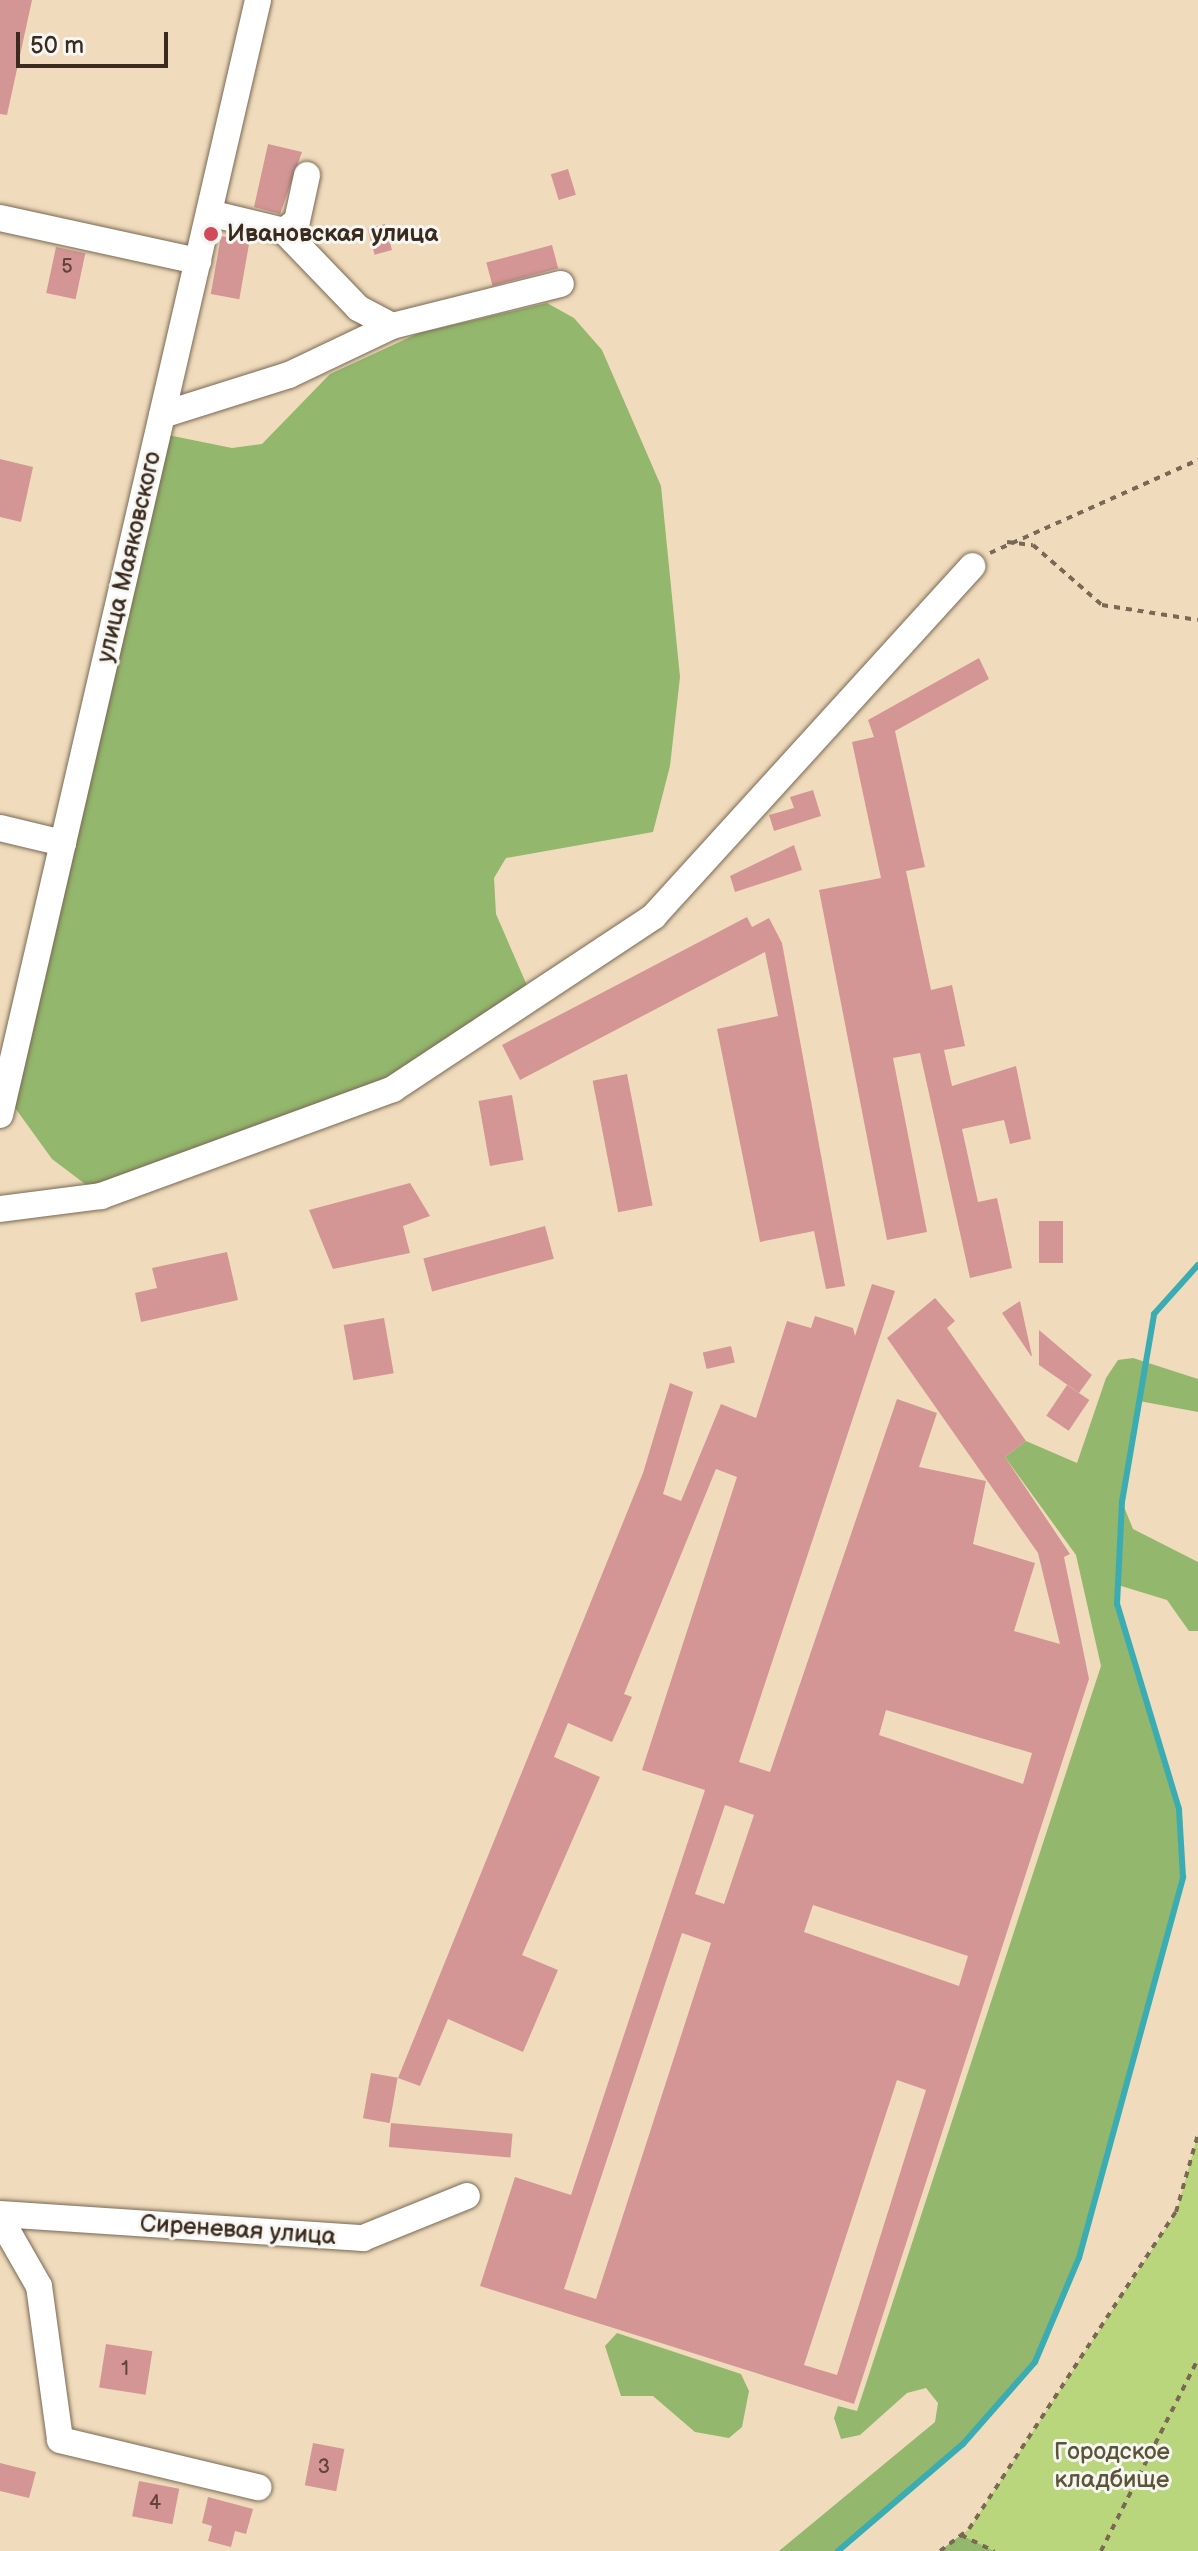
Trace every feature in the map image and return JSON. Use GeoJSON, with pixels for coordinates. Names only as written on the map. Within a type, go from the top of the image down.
{"type":"FeatureCollection","features":[{"type":"Feature","properties":{"kind":"street","name":"улица Маяковского"},"geometry":{"type":"LineString","coordinates":[[0,1115],[258,0]]}},
{"type":"Feature","properties":{"kind":"street"},"geometry":{"type":"LineString","coordinates":[[284,231],[297,221],[307,175]]}},
{"type":"Feature","properties":{"kind":"street"},"geometry":{"type":"LineString","coordinates":[[209,213],[284,231],[358,308],[392,326]]}},
{"type":"Feature","properties":{"kind":"street"},"geometry":{"type":"LineString","coordinates":[[0,218],[198,261]]}},
{"type":"Feature","properties":{"kind":"street"},"geometry":{"type":"LineString","coordinates":[[162,415],[289,375],[392,326],[561,284]]}},
{"type":"Feature","properties":{"kind":"street"},"geometry":{"type":"LineString","coordinates":[[0,1209],[101,1196],[393,1089],[642,924],[972,566]]}},
{"type":"Feature","properties":{"kind":"street"},"geometry":{"type":"LineString","coordinates":[[0,828],[63,843]]}},
{"type":"Feature","properties":{"kind":"street","name":"Сиреневая улица"},"geometry":{"type":"LineString","coordinates":[[0,2216],[363,2238],[467,2196]]}},
{"type":"Feature","properties":{"kind":"street"},"geometry":{"type":"LineString","coordinates":[[0,2216],[39,2286],[53,2427],[75,2447],[258,2487]]}},
{"type":"Feature","properties":{"kind":"path"},"geometry":{"type":"LineString","coordinates":[[972,566],[1005,542],[1198,460]]}},
{"type":"Feature","properties":{"kind":"path"},"geometry":{"type":"LineString","coordinates":[[1005,542],[1033,545],[1102,605],[1198,620]]}},
{"type":"Feature","properties":{"kind":"path"},"geometry":{"type":"LineString","coordinates":[[940,2551],[961,2535],[1176,2212],[1198,2134]]}},
{"type":"Feature","properties":{"kind":"path"},"geometry":{"type":"LineString","coordinates":[[1101,2551],[1198,2359]]}},
{"type":"Feature","properties":{"kind":"path"},"geometry":{"type":"LineString","coordinates":[[961,2535],[994,2551]]}},
{"type":"Feature","properties":{"kind":"green space"},"geometry":{"type":"Polygon","coordinates":[[[547,303],[574,318],[602,350],[661,486],[680,677],[670,766],[653,832],[506,858],[494,878],[496,914],[532,997],[393,1089],[101,1196],[52,1159],[5,1094],[158,433],[232,448],[262,444],[330,374],[419,333],[547,303]]]}},
{"type":"Feature","properties":{"kind":"green space"},"geometry":{"type":"Polygon","coordinates":[[[1133,1358],[1198,1379],[1198,1412],[1139,1401],[1122,1502],[1133,1529],[1198,1562],[1198,1631],[1189,1631],[1167,1600],[1118,1585],[1117,1604],[1179,1809],[1183,1877],[1079,2258],[1035,2362],[963,2444],[838,2551],[779,2551],[935,2422],[938,2403],[926,2388],[907,2393],[860,2435],[841,2439],[834,2418],[838,2406],[857,2411],[1101,1666],[1076,1555],[1005,1457],[1026,1441],[1077,1463],[1106,1378],[1118,1360],[1133,1358]]]}},
{"type":"Feature","properties":{"kind":"green space","name":"Городское кладбище"},"geometry":{"type":"Polygon","coordinates":[[[1198,2134],[1198,2551],[940,2551],[969,2529],[1176,2213],[1198,2134]]]}},
{"type":"Feature","properties":{"kind":"green space"},"geometry":{"type":"Polygon","coordinates":[[[617,2333],[741,2374],[749,2391],[742,2427],[729,2438],[695,2432],[653,2396],[621,2396],[605,2346],[617,2333]]]}},
{"type":"Feature","properties":{"kind":"green space"},"geometry":{"type":"Polygon","coordinates":[[[961,2535],[994,2551],[940,2551],[961,2535]]]}},
{"type":"Feature","properties":{"kind":"building"},"geometry":{"type":"Polygon","coordinates":[[[0,0],[32,0],[7,115],[0,114],[0,0]]]}},
{"type":"Feature","properties":{"kind":"building"},"geometry":{"type":"Polygon","coordinates":[[[268,144],[302,152],[280,214],[254,207],[268,144]]]}},
{"type":"Feature","properties":{"kind":"building"},"geometry":{"type":"Polygon","coordinates":[[[568,169],[576,195],[559,200],[551,174],[568,169]]]}},
{"type":"Feature","properties":{"kind":"building"},"geometry":{"type":"Polygon","coordinates":[[[385,224],[392,250],[375,255],[368,229],[385,224]]]}},
{"type":"Feature","properties":{"kind":"building"},"geometry":{"type":"Polygon","coordinates":[[[221,236],[250,241],[239,299],[211,294],[221,236]]]}},
{"type":"Feature","properties":{"kind":"building"},"geometry":{"type":"Polygon","coordinates":[[[552,245],[558,268],[493,286],[486,263],[552,245]]]}},
{"type":"Feature","properties":{"kind":"building"},"geometry":{"type":"Polygon","coordinates":[[[56,247],[85,253],[76,299],[46,293],[56,247]]]}},
{"type":"Feature","properties":{"kind":"building"},"geometry":{"type":"Polygon","coordinates":[[[0,459],[33,467],[21,522],[0,517],[0,459]]]}},
{"type":"Feature","properties":{"kind":"building"},"geometry":{"type":"Polygon","coordinates":[[[979,658],[989,679],[895,731],[925,867],[906,871],[931,990],[952,985],[965,1046],[944,1050],[952,1086],[1016,1066],[1031,1139],[1010,1144],[1004,1120],[962,1129],[978,1202],[997,1198],[1012,1268],[970,1278],[920,1053],[893,1058],[927,1232],[887,1240],[819,890],[881,878],[852,742],[874,737],[868,720],[979,658]]]}},
{"type":"Feature","properties":{"kind":"building"},"geometry":{"type":"Polygon","coordinates":[[[813,790],[821,816],[774,831],[769,815],[794,808],[790,797],[813,790]]]}},
{"type":"Feature","properties":{"kind":"building"},"geometry":{"type":"Polygon","coordinates":[[[794,845],[802,870],[735,892],[730,876],[794,845]]]}},
{"type":"Feature","properties":{"kind":"building"},"geometry":{"type":"Polygon","coordinates":[[[747,917],[752,927],[769,918],[782,943],[845,1286],[826,1289],[814,1231],[760,1242],[717,1029],[778,1016],[765,952],[520,1080],[502,1045],[747,917]]]}},
{"type":"Feature","properties":{"kind":"building"},"geometry":{"type":"Polygon","coordinates":[[[627,1074],[653,1206],[618,1212],[593,1081],[627,1074]]]}},
{"type":"Feature","properties":{"kind":"building"},"geometry":{"type":"Polygon","coordinates":[[[512,1095],[523,1160],[490,1166],[479,1101],[512,1095]]]}},
{"type":"Feature","properties":{"kind":"building"},"geometry":{"type":"Polygon","coordinates":[[[410,1183],[430,1216],[403,1226],[410,1253],[333,1269],[309,1210],[410,1183]]]}},
{"type":"Feature","properties":{"kind":"building"},"geometry":{"type":"Polygon","coordinates":[[[1039,1221],[1063,1221],[1063,1263],[1039,1263],[1039,1221]]]}},
{"type":"Feature","properties":{"kind":"building"},"geometry":{"type":"Polygon","coordinates":[[[545,1226],[554,1259],[432,1291],[423,1259],[545,1226]]]}},
{"type":"Feature","properties":{"kind":"building"},"geometry":{"type":"Polygon","coordinates":[[[227,1252],[238,1300],[141,1322],[135,1293],[157,1288],[152,1268],[227,1252]]]}},
{"type":"Feature","properties":{"kind":"building"},"geometry":{"type":"Polygon","coordinates":[[[872,1284],[895,1291],[739,1762],[770,1772],[897,1399],[937,1413],[919,1467],[986,1481],[973,1544],[1035,1563],[1014,1631],[1060,1644],[1038,1553],[887,1338],[935,1298],[955,1321],[947,1328],[1026,1441],[1005,1457],[1070,1554],[1064,1557],[1089,1679],[854,2404],[480,2286],[515,2177],[571,2195],[705,1790],[642,1770],[737,1477],[716,1469],[624,1694],[632,1697],[612,1742],[568,1723],[554,1757],[600,1777],[522,1955],[558,1970],[523,2052],[448,2019],[420,2086],[398,2078],[643,1473],[670,1383],[693,1392],[663,1494],[681,1501],[721,1404],[756,1418],[787,1321],[811,1328],[815,1316],[853,1328],[855,1336],[872,1284]],[[886,1710],[879,1735],[1023,1784],[1032,1753],[886,1710]],[[725,1805],[695,1894],[724,1904],[754,1815],[725,1805]],[[813,1905],[804,1932],[959,1986],[968,1956],[813,1905]],[[682,1933],[564,2289],[596,2299],[711,1943],[682,1933]],[[897,2080],[804,2365],[837,2375],[926,2090],[897,2080]]]}},
{"type":"Feature","properties":{"kind":"building"},"geometry":{"type":"Polygon","coordinates":[[[1020,1301],[1032,1356],[1002,1313],[1020,1301]]]}},
{"type":"Feature","properties":{"kind":"building"},"geometry":{"type":"Polygon","coordinates":[[[384,1318],[394,1373],[353,1380],[344,1325],[384,1318]]]}},
{"type":"Feature","properties":{"kind":"building"},"geometry":{"type":"Polygon","coordinates":[[[1039,1330],[1092,1375],[1079,1393],[1039,1365],[1039,1330]]]}},
{"type":"Feature","properties":{"kind":"building"},"geometry":{"type":"Polygon","coordinates":[[[731,1346],[735,1363],[707,1369],[703,1353],[731,1346]]]}},
{"type":"Feature","properties":{"kind":"building"},"geometry":{"type":"Polygon","coordinates":[[[1067,1385],[1089,1400],[1069,1431],[1046,1416],[1067,1385]]]}},
{"type":"Feature","properties":{"kind":"building"},"geometry":{"type":"Polygon","coordinates":[[[371,2073],[398,2078],[390,2123],[363,2118],[371,2073]]]}},
{"type":"Feature","properties":{"kind":"building"},"geometry":{"type":"Polygon","coordinates":[[[391,2123],[513,2134],[510,2158],[389,2147],[391,2123]]]}},
{"type":"Feature","properties":{"kind":"building"},"geometry":{"type":"Polygon","coordinates":[[[106,2344],[152,2351],[146,2395],[99,2387],[106,2344]]]}},
{"type":"Feature","properties":{"kind":"building"},"geometry":{"type":"Polygon","coordinates":[[[313,2443],[344,2449],[336,2491],[305,2485],[313,2443]]]}},
{"type":"Feature","properties":{"kind":"building"},"geometry":{"type":"Polygon","coordinates":[[[0,2463],[36,2472],[29,2498],[0,2491],[0,2463]]]}},
{"type":"Feature","properties":{"kind":"building"},"geometry":{"type":"Polygon","coordinates":[[[139,2481],[179,2489],[172,2524],[132,2516],[139,2481]]]}},
{"type":"Feature","properties":{"kind":"building"},"geometry":{"type":"Polygon","coordinates":[[[208,2497],[253,2509],[246,2534],[235,2531],[231,2547],[208,2541],[212,2526],[202,2523],[208,2497]]]}},
{"type":"Feature","properties":{"kind":"waterway"},"geometry":{"type":"LineString","coordinates":[[838,2551],[963,2444],[1035,2362],[1079,2258],[1183,1877],[1179,1809],[1117,1604],[1122,1502],[1154,1314],[1198,1265]]}},
{"type":"Feature","properties":{"kind":"place","name":"Ивановская улица"},"geometry":{"type":"Point","coordinates":[211,234]}}]}
